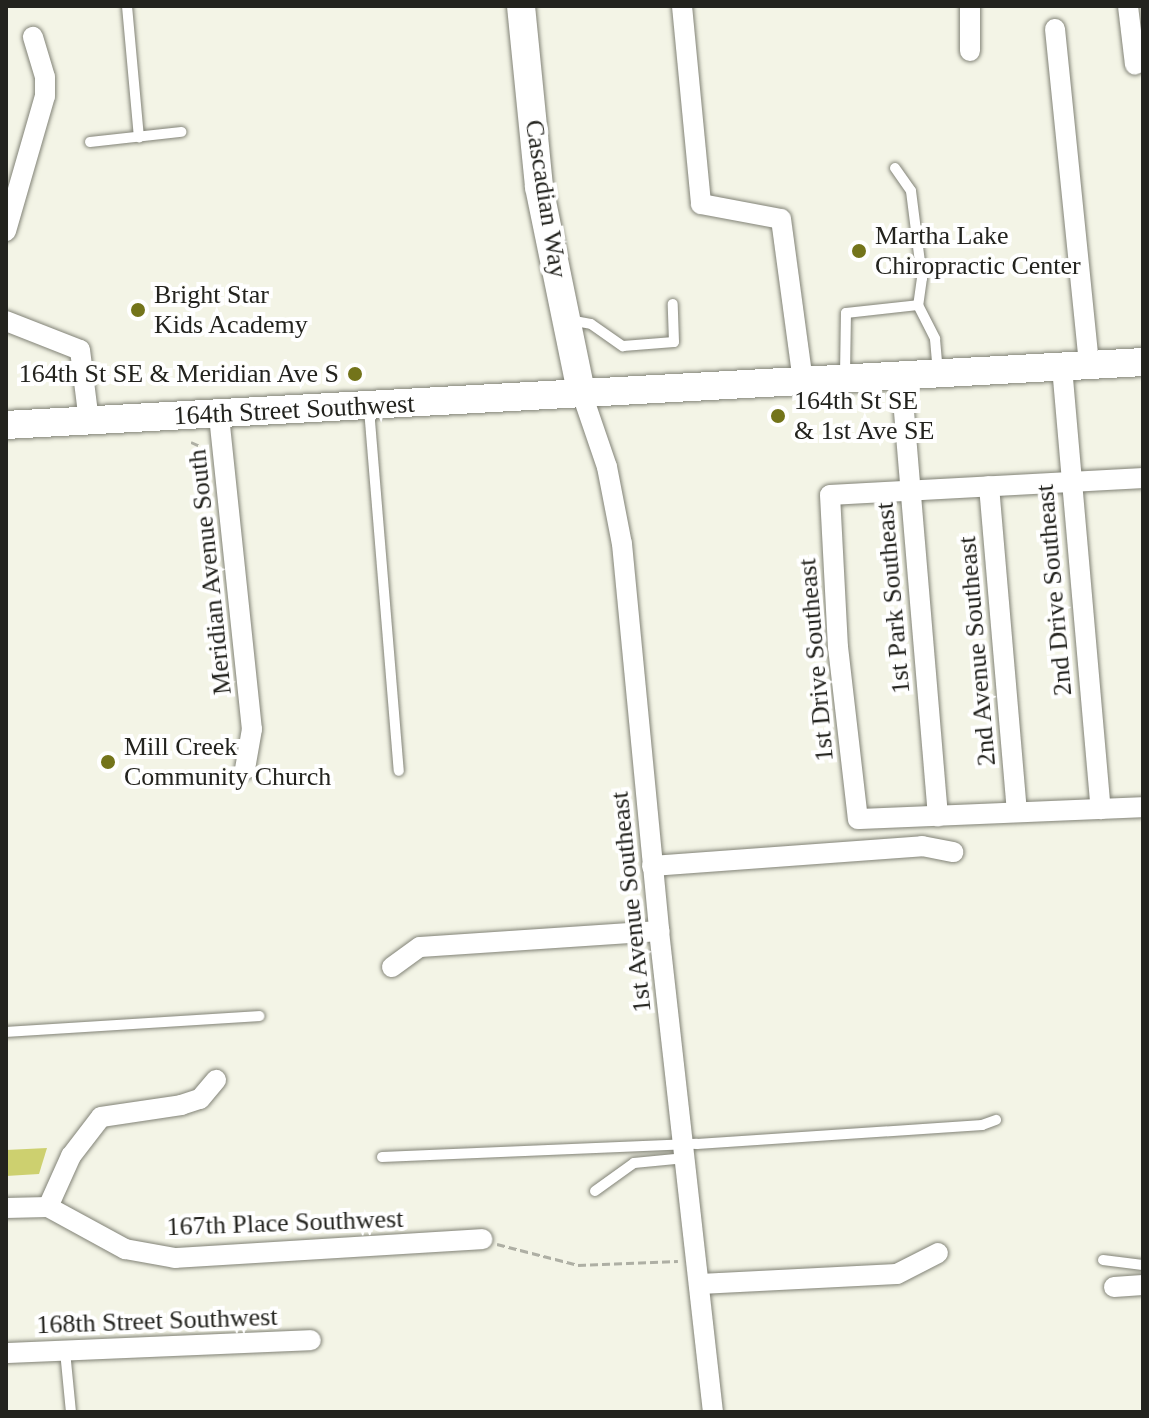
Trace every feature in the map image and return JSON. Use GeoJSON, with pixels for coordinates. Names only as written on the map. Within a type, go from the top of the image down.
{"type":"FeatureCollection","features":[{"type":"Feature","properties":{"kind":"main road","name":"Cascadian Way"},"geometry":{"type":"LineString","coordinates":[[521,6],[539,187],[581,391]]}},
{"type":"Feature","properties":{"kind":"main road","name":"164th Street Southwest"},"geometry":{"type":"LineString","coordinates":[[6,425],[219,416],[581,391],[1143,362]]}},
{"type":"Feature","properties":{"kind":"street"},"geometry":{"type":"LineString","coordinates":[[682,6],[701,204],[781,219],[803,381]]}},
{"type":"Feature","properties":{"kind":"street"},"geometry":{"type":"LineString","coordinates":[[970,6],[970,51]]}},
{"type":"Feature","properties":{"kind":"street"},"geometry":{"type":"LineString","coordinates":[[1128,6],[1135,65]]}},
{"type":"Feature","properties":{"kind":"street","name":"2nd Drive Southeast"},"geometry":{"type":"LineString","coordinates":[[1055,29],[1076,366],[1069,482],[1101,809]]}},
{"type":"Feature","properties":{"kind":"street"},"geometry":{"type":"LineString","coordinates":[[6,231],[45,96],[45,77],[33,37]]}},
{"type":"Feature","properties":{"kind":"street"},"geometry":{"type":"LineString","coordinates":[[6,321],[80,350],[89,421]]}},
{"type":"Feature","properties":{"kind":"street","name":"1st Park Southeast"},"geometry":{"type":"LineString","coordinates":[[901,376],[938,816]]}},
{"type":"Feature","properties":{"kind":"street","name":"1st Avenue Southeast"},"geometry":{"type":"LineString","coordinates":[[581,391],[607,467],[622,544],[652,866],[713,1412]]}},
{"type":"Feature","properties":{"kind":"street","name":"Meridian Avenue South"},"geometry":{"type":"LineString","coordinates":[[219,416],[252,729],[245,769]]}},
{"type":"Feature","properties":{"kind":"street"},"geometry":{"type":"LineString","coordinates":[[909,490],[1143,478]]}},
{"type":"Feature","properties":{"kind":"street","name":"2nd Avenue Southeast"},"geometry":{"type":"LineString","coordinates":[[989,486],[1017,812]]}},
{"type":"Feature","properties":{"kind":"street","name":"1st Drive Southeast"},"geometry":{"type":"LineString","coordinates":[[909,490],[830,495],[838,647],[858,819],[938,816]]}},
{"type":"Feature","properties":{"kind":"street"},"geometry":{"type":"LineString","coordinates":[[938,816],[1143,807]]}},
{"type":"Feature","properties":{"kind":"street"},"geometry":{"type":"LineString","coordinates":[[652,866],[922,846],[953,852]]}},
{"type":"Feature","properties":{"kind":"street"},"geometry":{"type":"LineString","coordinates":[[392,967],[420,947],[659,931]]}},
{"type":"Feature","properties":{"kind":"street"},"geometry":{"type":"LineString","coordinates":[[48,1207],[71,1156],[101,1117],[181,1105],[200,1099],[216,1080]]}},
{"type":"Feature","properties":{"kind":"street","name":"167th Place Southwest"},"geometry":{"type":"LineString","coordinates":[[6,1208],[48,1207],[125,1249],[175,1258],[482,1239]]}},
{"type":"Feature","properties":{"kind":"street"},"geometry":{"type":"LineString","coordinates":[[700,1284],[897,1274],[938,1253]]}},
{"type":"Feature","properties":{"kind":"street"},"geometry":{"type":"LineString","coordinates":[[1114,1287],[1143,1285]]}},
{"type":"Feature","properties":{"kind":"street","name":"168th Street Southwest"},"geometry":{"type":"LineString","coordinates":[[6,1353],[311,1340]]}},
{"type":"Feature","properties":{"kind":"lane"},"geometry":{"type":"LineString","coordinates":[[127,6],[139,137]]}},
{"type":"Feature","properties":{"kind":"lane"},"geometry":{"type":"LineString","coordinates":[[90,142],[181,132]]}},
{"type":"Feature","properties":{"kind":"lane"},"geometry":{"type":"LineString","coordinates":[[895,168],[911,191],[922,278],[918,305],[935,339],[939,374]]}},
{"type":"Feature","properties":{"kind":"lane"},"geometry":{"type":"LineString","coordinates":[[567,320],[591,324],[623,346],[674,342],[673,304]]}},
{"type":"Feature","properties":{"kind":"lane"},"geometry":{"type":"LineString","coordinates":[[845,379],[846,313],[918,305]]}},
{"type":"Feature","properties":{"kind":"lane"},"geometry":{"type":"LineString","coordinates":[[369,407],[399,771]]}},
{"type":"Feature","properties":{"kind":"lane"},"geometry":{"type":"LineString","coordinates":[[6,1032],[259,1016]]}},
{"type":"Feature","properties":{"kind":"lane"},"geometry":{"type":"LineString","coordinates":[[382,1157],[685,1151],[996,1120]]}},
{"type":"Feature","properties":{"kind":"lane"},"geometry":{"type":"LineString","coordinates":[[595,1191],[634,1163],[685,1151]]}},
{"type":"Feature","properties":{"kind":"lane"},"geometry":{"type":"LineString","coordinates":[[1103,1260],[1143,1265]]}},
{"type":"Feature","properties":{"kind":"lane"},"geometry":{"type":"LineString","coordinates":[[65,1351],[71,1412]]}},
{"type":"Feature","properties":{"kind":"path"},"geometry":{"type":"LineString","coordinates":[[191,442],[202,447]]}},
{"type":"Feature","properties":{"kind":"path"},"geometry":{"type":"LineString","coordinates":[[482,1239],[578,1265],[678,1261]]}},
{"type":"Feature","properties":{"kind":"shaded area"},"geometry":{"type":"Polygon","coordinates":[[[47,1148],[39,1174],[6,1176],[6,1150],[47,1148]]]}},
{"type":"Feature","properties":{"kind":"place","name":"Martha Lake Chiropractic Center"},"geometry":{"type":"Point","coordinates":[859,251]}},
{"type":"Feature","properties":{"kind":"place","name":"Bright Star Kids Academy"},"geometry":{"type":"Point","coordinates":[138,310]}},
{"type":"Feature","properties":{"kind":"place","name":"164th St SE & Meridian Ave S"},"geometry":{"type":"Point","coordinates":[355,374]}},
{"type":"Feature","properties":{"kind":"place","name":"164th St SE & 1st Ave SE"},"geometry":{"type":"Point","coordinates":[778,416]}},
{"type":"Feature","properties":{"kind":"place","name":"Mill Creek Community Church"},"geometry":{"type":"Point","coordinates":[108,762]}}]}
